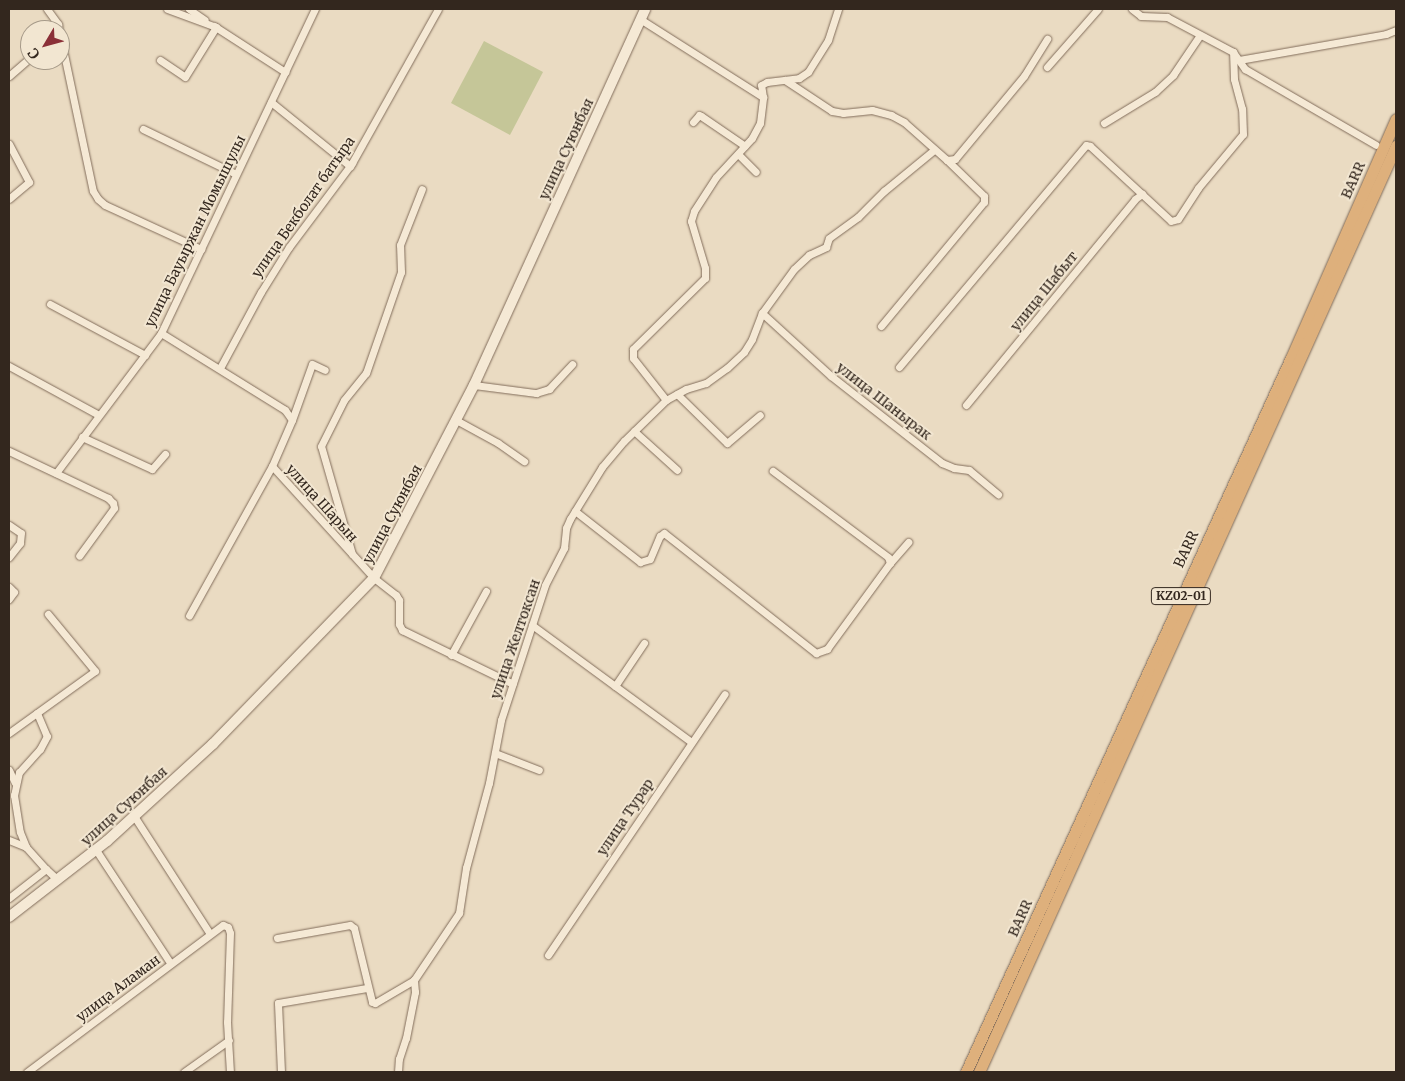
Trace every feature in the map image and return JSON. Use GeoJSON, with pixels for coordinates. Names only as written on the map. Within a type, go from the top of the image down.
{"type":"FeatureCollection","features":[{"type":"Feature","properties":{"kind":"highway","name":"BARR"},"geometry":{"type":"LineString","coordinates":[[966,1072],[1287,367],[1396,119]]}},
{"type":"Feature","properties":{"kind":"highway","name":"BARR"},"geometry":{"type":"LineString","coordinates":[[979,1072],[1396,146]]}},
{"type":"Feature","properties":{"kind":"main road","name":"улица Суюнбая"},"geometry":{"type":"LineString","coordinates":[[9,917],[96,850],[213,744],[374,578],[474,385],[645,9]]}},
{"type":"Feature","properties":{"kind":"street"},"geometry":{"type":"LineString","coordinates":[[47,9],[55,20]]}},
{"type":"Feature","properties":{"kind":"street"},"geometry":{"type":"LineString","coordinates":[[167,9],[216,27]]}},
{"type":"Feature","properties":{"kind":"street"},"geometry":{"type":"LineString","coordinates":[[189,9],[285,72]]}},
{"type":"Feature","properties":{"kind":"street","name":"улица Бауыржан Момышулы"},"geometry":{"type":"LineString","coordinates":[[56,473],[161,333],[315,9]]}},
{"type":"Feature","properties":{"kind":"street","name":"улица Бекболат батыра"},"geometry":{"type":"LineString","coordinates":[[220,368],[261,292],[289,247],[350,166],[438,9]]}},
{"type":"Feature","properties":{"kind":"street"},"geometry":{"type":"LineString","coordinates":[[666,400],[633,358],[632,352],[705,278],[705,268],[691,221],[694,212],[716,177],[752,138],[760,123],[763,97],[761,86],[764,83],[799,78],[808,72],[828,40],[838,9]]}},
{"type":"Feature","properties":{"kind":"street"},"geometry":{"type":"LineString","coordinates":[[1047,67],[1098,9]]}},
{"type":"Feature","properties":{"kind":"street"},"geometry":{"type":"LineString","coordinates":[[1132,9],[1141,16],[1167,17],[1233,52],[1245,69],[1376,145]]}},
{"type":"Feature","properties":{"kind":"street"},"geometry":{"type":"LineString","coordinates":[[640,19],[763,97]]}},
{"type":"Feature","properties":{"kind":"street"},"geometry":{"type":"LineString","coordinates":[[160,60],[184,77],[216,27]]}},
{"type":"Feature","properties":{"kind":"street"},"geometry":{"type":"LineString","coordinates":[[1239,60],[1386,34],[1396,30]]}},
{"type":"Feature","properties":{"kind":"street"},"geometry":{"type":"LineString","coordinates":[[1104,123],[1155,92],[1173,75],[1200,35]]}},
{"type":"Feature","properties":{"kind":"street"},"geometry":{"type":"LineString","coordinates":[[947,160],[955,159],[1024,76],[1046,39]]}},
{"type":"Feature","properties":{"kind":"street"},"geometry":{"type":"LineString","coordinates":[[900,367],[1086,145],[1090,146],[1171,221],[1178,219],[1198,188],[1243,134],[1242,109],[1234,79],[1233,52]]}},
{"type":"Feature","properties":{"kind":"street"},"geometry":{"type":"LineString","coordinates":[[9,76],[20,67]]}},
{"type":"Feature","properties":{"kind":"street"},"geometry":{"type":"LineString","coordinates":[[67,70],[93,191],[98,199],[104,205],[201,249]]}},
{"type":"Feature","properties":{"kind":"street"},"geometry":{"type":"LineString","coordinates":[[785,80],[832,111],[842,113],[872,110],[891,115],[904,122],[984,196],[984,202],[881,326]]}},
{"type":"Feature","properties":{"kind":"street"},"geometry":{"type":"LineString","coordinates":[[271,102],[350,166]]}},
{"type":"Feature","properties":{"kind":"street"},"geometry":{"type":"LineString","coordinates":[[693,122],[697,117],[701,116],[745,146]]}},
{"type":"Feature","properties":{"kind":"street"},"geometry":{"type":"LineString","coordinates":[[143,129],[236,174]]}},
{"type":"Feature","properties":{"kind":"street"},"geometry":{"type":"LineString","coordinates":[[9,144],[29,182],[9,199]]}},
{"type":"Feature","properties":{"kind":"street","name":"улица Желтоксан"},"geometry":{"type":"LineString","coordinates":[[414,980],[459,913],[466,868],[495,753],[501,720],[545,585],[564,548],[566,528],[602,467],[634,431],[666,400],[706,383],[738,357],[752,339],[762,313],[794,269],[809,255],[826,247],[829,238],[858,217],[884,191],[934,150]]}},
{"type":"Feature","properties":{"kind":"street"},"geometry":{"type":"LineString","coordinates":[[738,154],[756,172]]}},
{"type":"Feature","properties":{"kind":"street"},"geometry":{"type":"LineString","coordinates":[[352,554],[321,446],[344,400],[366,373],[401,272],[400,245],[422,189]]}},
{"type":"Feature","properties":{"kind":"street","name":"улица Шабыт"},"geometry":{"type":"LineString","coordinates":[[966,405],[1129,207],[1142,194]]}},
{"type":"Feature","properties":{"kind":"street"},"geometry":{"type":"LineString","coordinates":[[50,304],[145,354]]}},
{"type":"Feature","properties":{"kind":"street","name":"улица Шанырак"},"geometry":{"type":"LineString","coordinates":[[762,313],[831,376],[935,457],[954,468],[969,470],[998,494]]}},
{"type":"Feature","properties":{"kind":"street"},"geometry":{"type":"LineString","coordinates":[[161,333],[285,410],[292,420]]}},
{"type":"Feature","properties":{"kind":"street"},"geometry":{"type":"LineString","coordinates":[[189,616],[272,466],[292,420],[312,364],[324,370]]}},
{"type":"Feature","properties":{"kind":"street"},"geometry":{"type":"LineString","coordinates":[[474,385],[536,394],[550,389],[572,364]]}},
{"type":"Feature","properties":{"kind":"street"},"geometry":{"type":"LineString","coordinates":[[9,366],[99,415]]}},
{"type":"Feature","properties":{"kind":"street"},"geometry":{"type":"LineString","coordinates":[[677,394],[727,443],[760,415]]}},
{"type":"Feature","properties":{"kind":"street"},"geometry":{"type":"LineString","coordinates":[[456,420],[498,442],[524,461]]}},
{"type":"Feature","properties":{"kind":"street"},"geometry":{"type":"LineString","coordinates":[[634,431],[677,470]]}},
{"type":"Feature","properties":{"kind":"street"},"geometry":{"type":"LineString","coordinates":[[82,437],[152,470],[165,454]]}},
{"type":"Feature","properties":{"kind":"street"},"geometry":{"type":"LineString","coordinates":[[9,451],[108,498],[113,503],[114,508],[79,556]]}},
{"type":"Feature","properties":{"kind":"street","name":"улица Шарын"},"geometry":{"type":"LineString","coordinates":[[272,466],[374,578],[396,595],[399,600],[399,624],[402,630],[451,655]]}},
{"type":"Feature","properties":{"kind":"street"},"geometry":{"type":"LineString","coordinates":[[773,472],[888,557],[890,563]]}},
{"type":"Feature","properties":{"kind":"street"},"geometry":{"type":"LineString","coordinates":[[576,511],[640,562],[650,559],[660,536],[664,533],[816,653],[827,649],[890,563],[898,556],[908,542]]}},
{"type":"Feature","properties":{"kind":"street"},"geometry":{"type":"LineString","coordinates":[[9,525],[21,533],[20,543],[9,557]]}},
{"type":"Feature","properties":{"kind":"street"},"geometry":{"type":"LineString","coordinates":[[9,587],[14,592],[9,599]]}},
{"type":"Feature","properties":{"kind":"street"},"geometry":{"type":"LineString","coordinates":[[486,591],[451,655],[513,684]]}},
{"type":"Feature","properties":{"kind":"street"},"geometry":{"type":"LineString","coordinates":[[9,733],[95,671],[48,614]]}},
{"type":"Feature","properties":{"kind":"street"},"geometry":{"type":"LineString","coordinates":[[532,625],[691,742]]}},
{"type":"Feature","properties":{"kind":"street"},"geometry":{"type":"LineString","coordinates":[[616,686],[644,643]]}},
{"type":"Feature","properties":{"kind":"street","name":"улица Турар"},"geometry":{"type":"LineString","coordinates":[[548,954],[725,694]]}},
{"type":"Feature","properties":{"kind":"street"},"geometry":{"type":"LineString","coordinates":[[26,847],[15,810],[15,783],[19,772],[46,742],[47,736],[37,713]]}},
{"type":"Feature","properties":{"kind":"street"},"geometry":{"type":"LineString","coordinates":[[495,753],[539,770]]}},
{"type":"Feature","properties":{"kind":"street"},"geometry":{"type":"LineString","coordinates":[[9,770],[15,783]]}},
{"type":"Feature","properties":{"kind":"street"},"geometry":{"type":"LineString","coordinates":[[134,816],[210,934]]}},
{"type":"Feature","properties":{"kind":"street"},"geometry":{"type":"LineString","coordinates":[[9,840],[26,847],[58,880]]}},
{"type":"Feature","properties":{"kind":"street"},"geometry":{"type":"LineString","coordinates":[[96,850],[171,964]]}},
{"type":"Feature","properties":{"kind":"street"},"geometry":{"type":"LineString","coordinates":[[9,898],[46,868]]}},
{"type":"Feature","properties":{"kind":"street","name":"улица Аламан"},"geometry":{"type":"LineString","coordinates":[[27,1072],[210,934],[225,926],[230,933],[226,1022],[229,1040]]}},
{"type":"Feature","properties":{"kind":"street"},"geometry":{"type":"LineString","coordinates":[[276,938],[352,926],[370,1000],[375,1003],[414,980],[415,992],[406,1038],[398,1059],[398,1072]]}},
{"type":"Feature","properties":{"kind":"street"},"geometry":{"type":"LineString","coordinates":[[281,1072],[278,1003],[367,988]]}},
{"type":"Feature","properties":{"kind":"street"},"geometry":{"type":"LineString","coordinates":[[184,1072],[229,1040]]}},
{"type":"Feature","properties":{"kind":"street"},"geometry":{"type":"LineString","coordinates":[[229,1040],[230,1072]]}},
{"type":"Feature","properties":{"kind":"green space"},"geometry":{"type":"Polygon","coordinates":[[[484,41],[543,72],[510,135],[451,103],[484,41]]]}}]}
